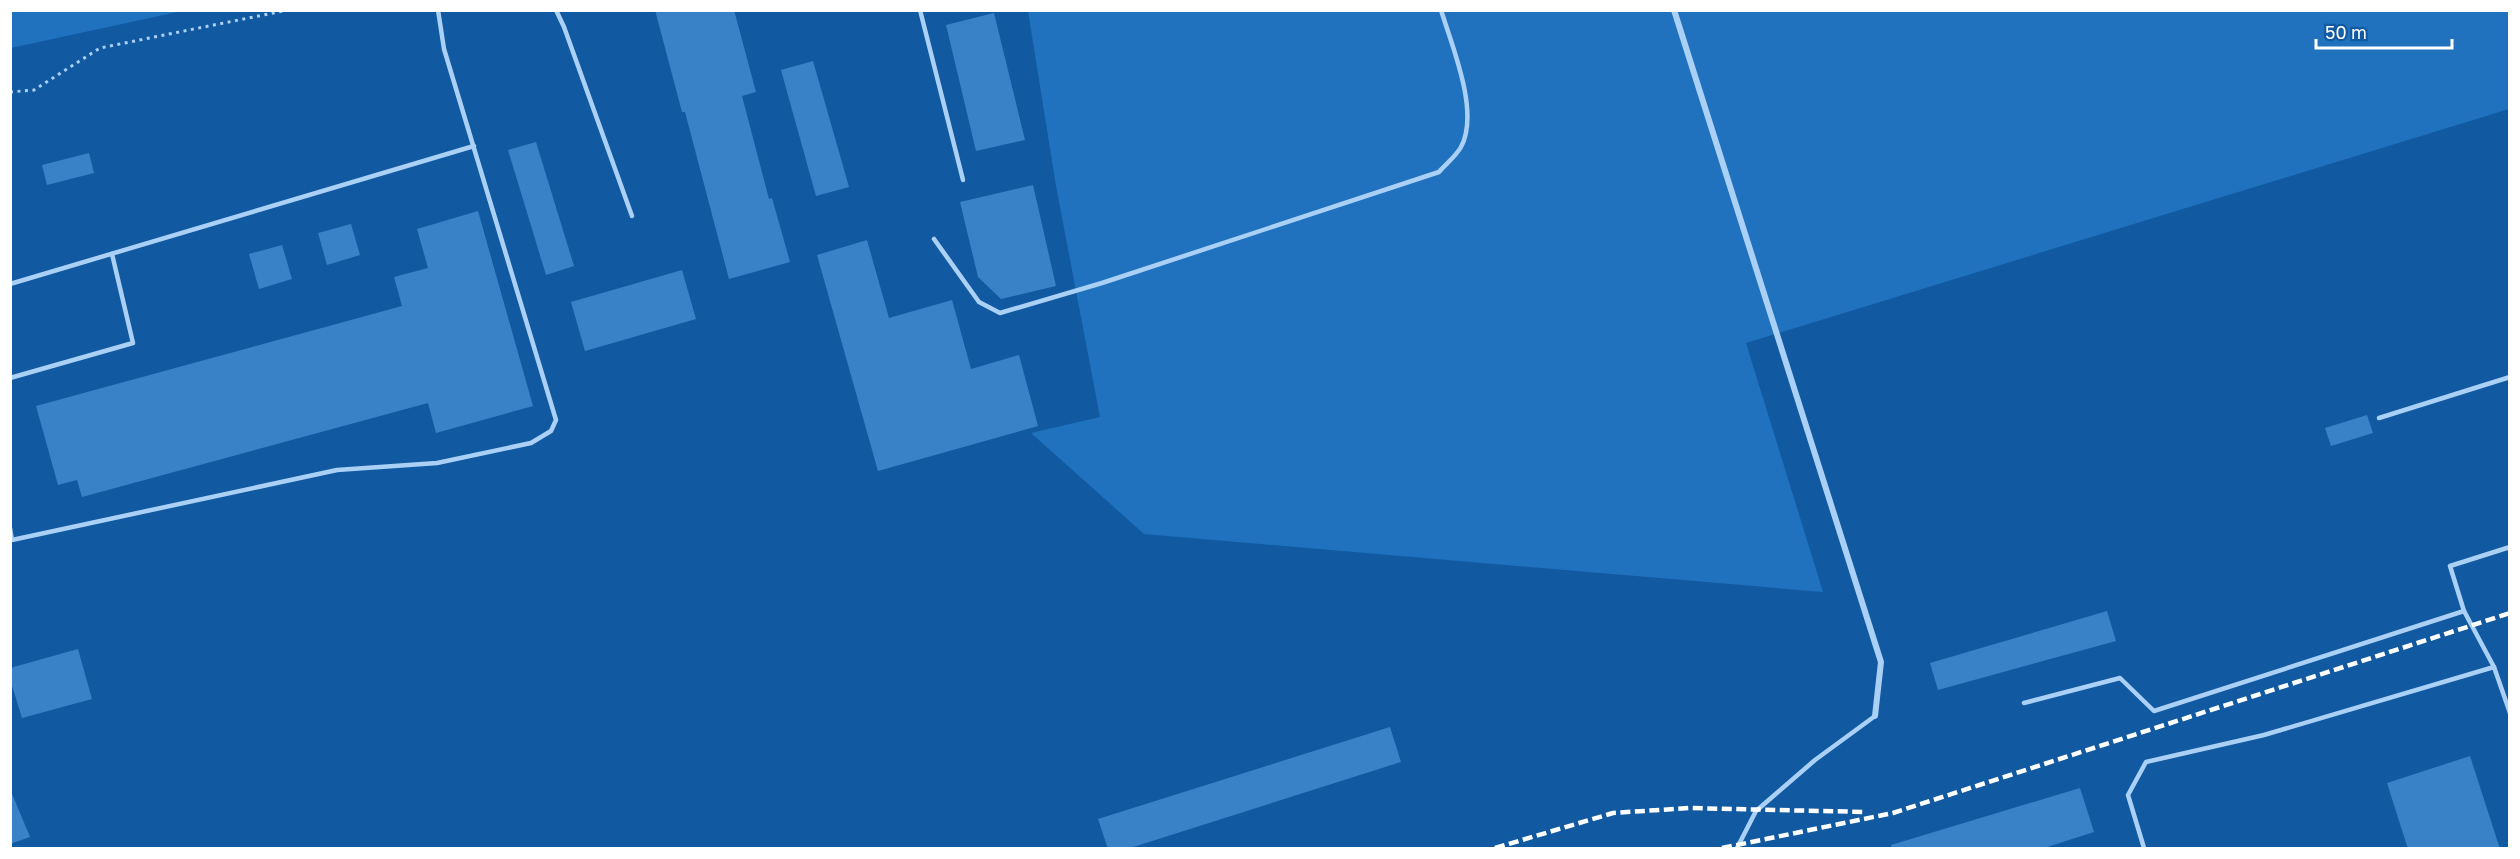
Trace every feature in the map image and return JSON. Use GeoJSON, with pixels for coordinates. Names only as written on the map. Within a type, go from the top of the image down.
{"type":"FeatureCollection","features":[{"type":"Feature","properties":{"kind":"street"},"geometry":{"type":"LineString","coordinates":[[1674,10],[1881,662],[1875,716]]}},
{"type":"Feature","properties":{"kind":"lane"},"geometry":{"type":"LineString","coordinates":[[10,528],[12,540],[337,470],[437,463],[531,443],[551,431],[556,420],[444,49],[438,10]]}},
{"type":"Feature","properties":{"kind":"lane"},"geometry":{"type":"LineString","coordinates":[[556,10],[632,216]]}},
{"type":"Feature","properties":{"kind":"lane"},"geometry":{"type":"LineString","coordinates":[[920,10],[963,180]]}},
{"type":"Feature","properties":{"kind":"lane"},"geometry":{"type":"LineString","coordinates":[[934,239],[979,302],[1000,313],[1102,283],[1439,172],[1461,147],[1468,118],[1466,95],[1441,10]]}},
{"type":"Feature","properties":{"kind":"lane"},"geometry":{"type":"LineString","coordinates":[[10,284],[474,146]]}},
{"type":"Feature","properties":{"kind":"lane"},"geometry":{"type":"LineString","coordinates":[[10,378],[134,343],[112,254]]}},
{"type":"Feature","properties":{"kind":"lane"},"geometry":{"type":"LineString","coordinates":[[2379,418],[2510,377]]}},
{"type":"Feature","properties":{"kind":"lane"},"geometry":{"type":"LineString","coordinates":[[2510,547],[2450,566],[2464,611],[2494,667],[2510,713]]}},
{"type":"Feature","properties":{"kind":"lane"},"geometry":{"type":"LineString","coordinates":[[2024,703],[2120,678],[2154,711],[2464,611]]}},
{"type":"Feature","properties":{"kind":"lane"},"geometry":{"type":"LineString","coordinates":[[2144,849],[2127,795],[2146,762],[2264,735],[2494,667]]}},
{"type":"Feature","properties":{"kind":"lane"},"geometry":{"type":"LineString","coordinates":[[1737,849],[1756,811],[1815,760],[1875,716]]}},
{"type":"Feature","properties":{"kind":"path"},"geometry":{"type":"LineString","coordinates":[[10,92],[34,90],[100,48],[288,10]]}},
{"type":"Feature","properties":{"kind":"shaded area"},"geometry":{"type":"Polygon","coordinates":[[[11,10],[182,10],[182,11],[11,48],[11,10]]]}},
{"type":"Feature","properties":{"kind":"shaded area"},"geometry":{"type":"Polygon","coordinates":[[[1028,11],[2509,11],[2509,109],[1746,343],[1823,592],[1144,534],[1031,433],[1100,417],[1056,186],[1028,11]]]}},
{"type":"Feature","properties":{"kind":"building"},"geometry":{"type":"Polygon","coordinates":[[[655,10],[734,10],[756,92],[742,96],[769,199],[772,198],[790,262],[729,279],[685,112],[682,112],[655,10]]]}},
{"type":"Feature","properties":{"kind":"building"},"geometry":{"type":"Polygon","coordinates":[[[994,13],[1025,140],[976,151],[946,25],[994,13]]]}},
{"type":"Feature","properties":{"kind":"building"},"geometry":{"type":"Polygon","coordinates":[[[813,61],[849,187],[816,196],[781,70],[813,61]]]}},
{"type":"Feature","properties":{"kind":"building"},"geometry":{"type":"Polygon","coordinates":[[[536,142],[574,266],[546,275],[508,150],[536,142]]]}},
{"type":"Feature","properties":{"kind":"building"},"geometry":{"type":"Polygon","coordinates":[[[89,153],[94,173],[47,185],[42,165],[89,153]]]}},
{"type":"Feature","properties":{"kind":"building"},"geometry":{"type":"Polygon","coordinates":[[[1033,185],[1056,286],[1001,299],[978,277],[960,202],[1033,185]]]}},
{"type":"Feature","properties":{"kind":"building"},"geometry":{"type":"Polygon","coordinates":[[[478,211],[533,406],[436,433],[428,403],[82,497],[77,480],[58,485],[36,406],[402,306],[394,277],[428,268],[417,229],[478,211]]]}},
{"type":"Feature","properties":{"kind":"building"},"geometry":{"type":"Polygon","coordinates":[[[351,224],[360,255],[327,265],[318,233],[351,224]]]}},
{"type":"Feature","properties":{"kind":"building"},"geometry":{"type":"Polygon","coordinates":[[[867,240],[889,318],[952,300],[971,369],[1019,355],[1038,426],[878,471],[817,255],[867,240]]]}},
{"type":"Feature","properties":{"kind":"building"},"geometry":{"type":"Polygon","coordinates":[[[282,245],[292,279],[259,289],[249,254],[282,245]]]}},
{"type":"Feature","properties":{"kind":"building"},"geometry":{"type":"Polygon","coordinates":[[[682,270],[696,319],[585,351],[571,302],[682,270]]]}},
{"type":"Feature","properties":{"kind":"building"},"geometry":{"type":"Polygon","coordinates":[[[2367,415],[2373,433],[2331,446],[2325,428],[2367,415]]]}},
{"type":"Feature","properties":{"kind":"building"},"geometry":{"type":"Polygon","coordinates":[[[2107,611],[2116,641],[1938,690],[1930,663],[2107,611]]]}},
{"type":"Feature","properties":{"kind":"building"},"geometry":{"type":"Polygon","coordinates":[[[78,649],[92,699],[22,718],[10,679],[10,668],[78,649]]]}},
{"type":"Feature","properties":{"kind":"building"},"geometry":{"type":"Polygon","coordinates":[[[1390,727],[1401,762],[1127,849],[1108,849],[1098,819],[1390,727]]]}},
{"type":"Feature","properties":{"kind":"building"},"geometry":{"type":"Polygon","coordinates":[[[2470,756],[2500,849],[2408,849],[2387,783],[2470,756]]]}},
{"type":"Feature","properties":{"kind":"building"},"geometry":{"type":"Polygon","coordinates":[[[2080,788],[2094,832],[2041,849],[1892,849],[1891,845],[2080,788]]]}},
{"type":"Feature","properties":{"kind":"building"},"geometry":{"type":"Polygon","coordinates":[[[10,789],[30,837],[10,844],[10,789]]]}},
{"type":"Feature","properties":{"kind":"railway"},"geometry":{"type":"LineString","coordinates":[[1722,848],[1893,813],[2510,613]]}},
{"type":"Feature","properties":{"kind":"railway"},"geometry":{"type":"LineString","coordinates":[[1495,848],[1613,813],[1689,808],[1866,812]]}}]}
